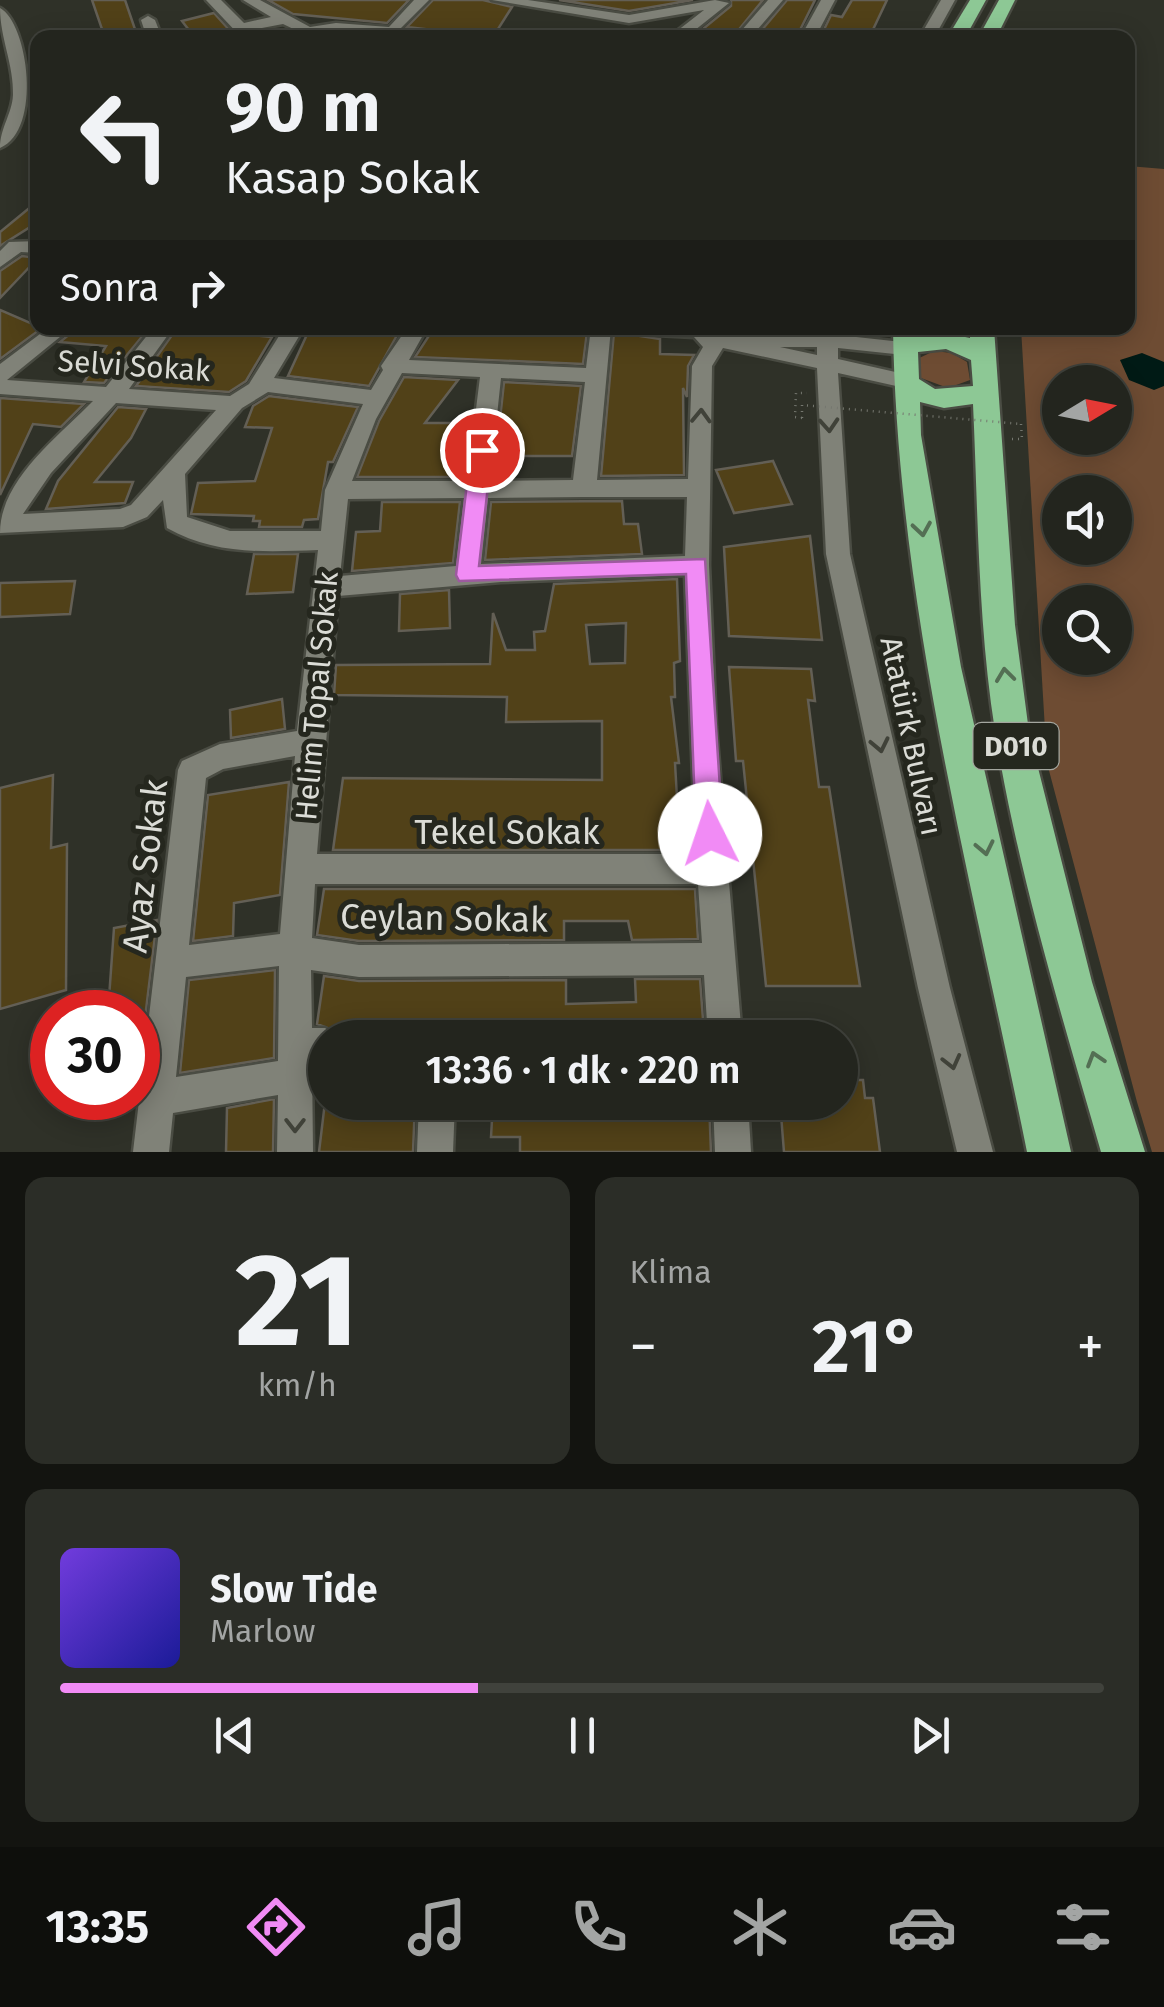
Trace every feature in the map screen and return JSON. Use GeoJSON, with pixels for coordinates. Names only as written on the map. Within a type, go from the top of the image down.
{"type":"FeatureCollection","features":[{"type":"Feature","properties":{"kind":"highway"},"geometry":{"type":"LineString","coordinates":[[961,30],[978,0]]}},
{"type":"Feature","properties":{"kind":"highway"},"geometry":{"type":"LineString","coordinates":[[990,30],[1006,0]]}},
{"type":"Feature","properties":{"kind":"highway","name":"D010"},"geometry":{"type":"LineString","coordinates":[[1048,1152],[945,666],[919,514],[905,352],[930,340],[983,342],[998,625],[1012,732],[1072,982],[1123,1152]]}},
{"type":"Feature","properties":{"kind":"highway"},"geometry":{"type":"LineString","coordinates":[[905,352],[914,391],[958,399],[987,391]]}},
{"type":"Feature","properties":{"kind":"street"},"geometry":{"type":"LineString","coordinates":[[213,0],[244,30]]}},
{"type":"Feature","properties":{"kind":"street"},"geometry":{"type":"LineString","coordinates":[[250,0],[298,30]]}},
{"type":"Feature","properties":{"kind":"street"},"geometry":{"type":"LineString","coordinates":[[395,30],[422,0]]}},
{"type":"Feature","properties":{"kind":"street"},"geometry":{"type":"LineString","coordinates":[[499,0],[536,2],[629,20],[725,2]]}},
{"type":"Feature","properties":{"kind":"street"},"geometry":{"type":"LineString","coordinates":[[749,30],[776,0]]}},
{"type":"Feature","properties":{"kind":"street"},"geometry":{"type":"LineString","coordinates":[[812,30],[828,0]]}},
{"type":"Feature","properties":{"kind":"street"},"geometry":{"type":"LineString","coordinates":[[931,30],[948,0]]}},
{"type":"Feature","properties":{"kind":"street"},"geometry":{"type":"LineString","coordinates":[[686,30],[725,2]]}},
{"type":"Feature","properties":{"kind":"street"},"geometry":{"type":"LineString","coordinates":[[0,12],[20,73],[23,99],[0,143]]}},
{"type":"Feature","properties":{"kind":"street"},"geometry":{"type":"LineString","coordinates":[[252,30],[285,19]]}},
{"type":"Feature","properties":{"kind":"street"},"geometry":{"type":"LineString","coordinates":[[148,20],[152,30]]}},
{"type":"Feature","properties":{"kind":"street"},"geometry":{"type":"LineString","coordinates":[[322,30],[370,30]]}},
{"type":"Feature","properties":{"kind":"street"},"geometry":{"type":"LineString","coordinates":[[0,261],[16,246],[30,247]]}},
{"type":"Feature","properties":{"kind":"street"},"geometry":{"type":"LineString","coordinates":[[0,375],[52,335]]}},
{"type":"Feature","properties":{"kind":"street"},"geometry":{"type":"LineString","coordinates":[[3,524],[58,447],[111,394],[157,335]]}},
{"type":"Feature","properties":{"kind":"street"},"geometry":{"type":"LineString","coordinates":[[290,335],[260,384],[376,398]]}},
{"type":"Feature","properties":{"kind":"street"},"geometry":{"type":"LineString","coordinates":[[331,540],[337,490],[376,398],[412,335]]}},
{"type":"Feature","properties":{"kind":"street"},"geometry":{"type":"LineString","coordinates":[[584,489],[600,335]]}},
{"type":"Feature","properties":{"kind":"street"},"geometry":{"type":"LineString","coordinates":[[711,335],[702,366],[697,565],[702,727],[724,1020]]}},
{"type":"Feature","properties":{"kind":"street"},"geometry":{"type":"LineString","coordinates":[[723,335],[905,352]]}},
{"type":"Feature","properties":{"kind":"street"},"geometry":{"type":"LineString","coordinates":[[0,342],[29,352]]}},
{"type":"Feature","properties":{"kind":"street"},"geometry":{"type":"LineString","coordinates":[[827,344],[905,352]]}},
{"type":"Feature","properties":{"kind":"street","name":"Atatürk Bulvarı"},"geometry":{"type":"LineString","coordinates":[[827,344],[838,554],[934,988],[975,1152]]}},
{"type":"Feature","properties":{"kind":"street"},"geometry":{"type":"LineString","coordinates":[[392,366],[597,376]]}},
{"type":"Feature","properties":{"kind":"street"},"geometry":{"type":"LineString","coordinates":[[467,575],[491,371]]}},
{"type":"Feature","properties":{"kind":"street","name":"Selvi Sokak"},"geometry":{"type":"LineString","coordinates":[[0,387],[234,402],[260,384]]}},
{"type":"Feature","properties":{"kind":"street"},"geometry":{"type":"LineString","coordinates":[[3,524],[123,518],[139,511],[234,402]]}},
{"type":"Feature","properties":{"kind":"street","name":"Helim Topal Sokak"},"geometry":{"type":"LineString","coordinates":[[174,475],[175,522],[188,532],[249,542],[331,540],[294,948],[305,1055],[295,1152]]}},
{"type":"Feature","properties":{"kind":"street"},"geometry":{"type":"LineString","coordinates":[[337,490],[699,488]]}},
{"type":"Feature","properties":{"kind":"street"},"geometry":{"type":"LineString","coordinates":[[327,587],[467,575],[697,565]]}},
{"type":"Feature","properties":{"kind":"street","name":"Ayaz Sokak"},"geometry":{"type":"LineString","coordinates":[[160,1069],[192,770],[220,757],[310,741]]}},
{"type":"Feature","properties":{"kind":"street","name":"Tekel Sokak"},"geometry":{"type":"LineString","coordinates":[[302,869],[712,869]]}},
{"type":"Feature","properties":{"kind":"street","name":"Ceylan Sokak"},"geometry":{"type":"LineString","coordinates":[[171,963],[294,948],[320,957],[359,960],[719,958]]}},
{"type":"Feature","properties":{"kind":"street"},"geometry":{"type":"LineString","coordinates":[[160,1097],[305,1055]]}},
{"type":"Feature","properties":{"kind":"street","name":"Ayaz Sokak"},"geometry":{"type":"LineString","coordinates":[[151,1152],[155,1120]]}},
{"type":"Feature","properties":{"kind":"street"},"geometry":{"type":"LineString","coordinates":[[435,1152],[436,1120]]}},
{"type":"Feature","properties":{"kind":"street"},"geometry":{"type":"LineString","coordinates":[[731,1120],[734,1152]]}},
{"type":"Feature","properties":{"kind":"path"},"geometry":{"type":"LineString","coordinates":[[827,394],[796,393],[794,417],[802,418],[802,405],[1020,424]]}},
{"type":"Feature","properties":{"kind":"shaded area"},"geometry":{"type":"Polygon","coordinates":[[[1135,167],[1164,169],[1164,1152],[1152,1152],[1047,763],[1021,335],[1135,335],[1135,167]]]}},
{"type":"Feature","properties":{"kind":"shaded area"},"geometry":{"type":"Polygon","coordinates":[[[934,351],[952,353],[967,362],[970,380],[948,388],[921,378],[915,360],[934,351]]]}},
{"type":"Feature","properties":{"kind":"water"},"geometry":{"type":"Polygon","coordinates":[[[1142,353],[1164,362],[1164,386],[1154,390],[1132,381],[1132,365],[1122,365],[1120,360],[1142,353]]]}},
{"type":"Feature","properties":{"kind":"building"},"geometry":{"type":"Polygon","coordinates":[[[92,0],[125,0],[135,30],[102,30],[92,0]]]}},
{"type":"Feature","properties":{"kind":"building"},"geometry":{"type":"Polygon","coordinates":[[[268,0],[409,0],[387,23],[293,14],[268,0]]]}},
{"type":"Feature","properties":{"kind":"building"},"geometry":{"type":"Polygon","coordinates":[[[433,0],[483,0],[512,7],[497,30],[407,27],[433,0]]]}},
{"type":"Feature","properties":{"kind":"building"},"geometry":{"type":"Polygon","coordinates":[[[559,0],[693,0],[629,11],[559,0]]]}},
{"type":"Feature","properties":{"kind":"building"},"geometry":{"type":"Polygon","coordinates":[[[731,0],[763,0],[739,30],[702,30],[731,6],[731,0]]]}},
{"type":"Feature","properties":{"kind":"building"},"geometry":{"type":"Polygon","coordinates":[[[787,0],[815,0],[800,30],[762,30],[787,0]]]}},
{"type":"Feature","properties":{"kind":"building"},"geometry":{"type":"Polygon","coordinates":[[[852,0],[887,0],[873,30],[824,30],[831,15],[842,17],[852,0]]]}},
{"type":"Feature","properties":{"kind":"building"},"geometry":{"type":"Polygon","coordinates":[[[214,13],[229,30],[189,30],[182,21],[214,13]]]}},
{"type":"Feature","properties":{"kind":"building"},"geometry":{"type":"Polygon","coordinates":[[[30,208],[30,227],[0,246],[0,232],[30,208]]]}},
{"type":"Feature","properties":{"kind":"building"},"geometry":{"type":"Polygon","coordinates":[[[22,256],[30,257],[30,266],[0,298],[0,271],[22,256]]]}},
{"type":"Feature","properties":{"kind":"building"},"geometry":{"type":"Polygon","coordinates":[[[0,310],[30,323],[33,335],[0,359],[0,310]]]}},
{"type":"Feature","properties":{"kind":"building"},"geometry":{"type":"Polygon","coordinates":[[[68,335],[143,335],[104,383],[84,382],[106,346],[60,342],[68,335]]]}},
{"type":"Feature","properties":{"kind":"building"},"geometry":{"type":"Polygon","coordinates":[[[172,335],[272,337],[246,381],[229,392],[136,386],[172,335]]]}},
{"type":"Feature","properties":{"kind":"building"},"geometry":{"type":"Polygon","coordinates":[[[307,335],[397,335],[369,386],[288,376],[307,335]]]}},
{"type":"Feature","properties":{"kind":"building"},"geometry":{"type":"Polygon","coordinates":[[[429,335],[587,335],[583,364],[415,357],[429,335]]]}},
{"type":"Feature","properties":{"kind":"building"},"geometry":{"type":"Polygon","coordinates":[[[614,335],[660,339],[660,354],[694,355],[688,366],[687,397],[683,388],[684,475],[601,476],[614,335]]]}},
{"type":"Feature","properties":{"kind":"building"},"geometry":{"type":"Polygon","coordinates":[[[404,377],[458,380],[425,423],[470,423],[464,477],[357,477],[379,421],[404,377]]]}},
{"type":"Feature","properties":{"kind":"building"},"geometry":{"type":"Polygon","coordinates":[[[504,382],[581,386],[572,456],[496,456],[504,382]]]}},
{"type":"Feature","properties":{"kind":"building"},"geometry":{"type":"Polygon","coordinates":[[[269,396],[358,407],[333,462],[328,462],[318,519],[304,520],[302,527],[259,527],[260,521],[253,521],[254,516],[191,514],[198,483],[255,481],[272,428],[245,427],[253,406],[269,396]]]}},
{"type":"Feature","properties":{"kind":"building"},"geometry":{"type":"Polygon","coordinates":[[[0,398],[84,404],[61,427],[33,424],[0,495],[0,398]]]}},
{"type":"Feature","properties":{"kind":"building"},"geometry":{"type":"Polygon","coordinates":[[[118,407],[146,409],[131,438],[95,482],[133,482],[125,503],[46,509],[58,481],[118,407]]]}},
{"type":"Feature","properties":{"kind":"building"},"geometry":{"type":"Polygon","coordinates":[[[773,461],[792,504],[734,513],[716,470],[773,461]]]}},
{"type":"Feature","properties":{"kind":"building"},"geometry":{"type":"Polygon","coordinates":[[[622,501],[624,524],[638,524],[642,554],[485,560],[491,502],[622,501]]]}},
{"type":"Feature","properties":{"kind":"building"},"geometry":{"type":"Polygon","coordinates":[[[382,502],[460,502],[453,563],[352,571],[356,532],[380,531],[382,502]]]}},
{"type":"Feature","properties":{"kind":"building"},"geometry":{"type":"Polygon","coordinates":[[[810,536],[822,640],[729,636],[724,547],[810,536]]]}},
{"type":"Feature","properties":{"kind":"building"},"geometry":{"type":"Polygon","coordinates":[[[254,554],[298,554],[293,592],[247,594],[254,554]]]}},
{"type":"Feature","properties":{"kind":"building"},"geometry":{"type":"Polygon","coordinates":[[[677,579],[680,661],[674,663],[675,697],[671,697],[679,763],[675,763],[680,850],[333,850],[343,778],[602,780],[602,721],[506,722],[507,697],[334,695],[336,665],[490,664],[493,613],[506,650],[535,650],[534,632],[545,631],[554,584],[677,579]],[[626,623],[586,625],[590,664],[625,663],[626,623]]]}},
{"type":"Feature","properties":{"kind":"building"},"geometry":{"type":"Polygon","coordinates":[[[75,581],[70,614],[0,617],[0,583],[75,581]]]}},
{"type":"Feature","properties":{"kind":"building"},"geometry":{"type":"Polygon","coordinates":[[[449,590],[450,628],[399,631],[400,594],[449,590]]]}},
{"type":"Feature","properties":{"kind":"building"},"geometry":{"type":"Polygon","coordinates":[[[729,667],[811,669],[815,701],[808,700],[819,787],[829,787],[860,986],[766,986],[743,761],[736,761],[729,667]]]}},
{"type":"Feature","properties":{"kind":"building"},"geometry":{"type":"Polygon","coordinates":[[[282,699],[285,729],[231,738],[230,710],[282,699]]]}},
{"type":"Feature","properties":{"kind":"building"},"geometry":{"type":"Polygon","coordinates":[[[53,775],[51,848],[67,844],[66,990],[30,990],[30,1000],[0,1009],[0,788],[53,775]]]}},
{"type":"Feature","properties":{"kind":"building"},"geometry":{"type":"Polygon","coordinates":[[[289,782],[280,895],[234,903],[233,936],[193,941],[208,795],[289,782]]]}},
{"type":"Feature","properties":{"kind":"building"},"geometry":{"type":"Polygon","coordinates":[[[324,889],[695,889],[698,939],[632,940],[628,921],[564,921],[564,940],[359,941],[317,935],[324,889]]]}},
{"type":"Feature","properties":{"kind":"building"},"geometry":{"type":"Polygon","coordinates":[[[157,920],[148,990],[110,990],[114,928],[157,920]]]}},
{"type":"Feature","properties":{"kind":"building"},"geometry":{"type":"Polygon","coordinates":[[[275,970],[274,1058],[180,1073],[189,980],[275,970]]]}},
{"type":"Feature","properties":{"kind":"building"},"geometry":{"type":"Polygon","coordinates":[[[324,976],[359,981],[566,980],[566,1004],[636,1002],[635,979],[700,979],[703,1020],[318,1020],[324,976]]]}},
{"type":"Feature","properties":{"kind":"building"},"geometry":{"type":"Polygon","coordinates":[[[858,1080],[863,1080],[865,1098],[873,1098],[880,1152],[784,1152],[781,1120],[858,1120],[858,1080]]]}},
{"type":"Feature","properties":{"kind":"building"},"geometry":{"type":"Polygon","coordinates":[[[274,1099],[273,1152],[226,1152],[227,1108],[274,1099]]]}},
{"type":"Feature","properties":{"kind":"building"},"geometry":{"type":"Polygon","coordinates":[[[323,1120],[414,1120],[413,1152],[319,1152],[323,1120]]]}},
{"type":"Feature","properties":{"kind":"building"},"geometry":{"type":"Polygon","coordinates":[[[492,1120],[710,1120],[711,1152],[520,1152],[520,1137],[491,1137],[492,1120]]]}},
{"type":"Feature","properties":{"kind":"route"},"geometry":{"type":"LineString","coordinates":[[482,450],[467,575],[697,565],[710,834]]}}]}
